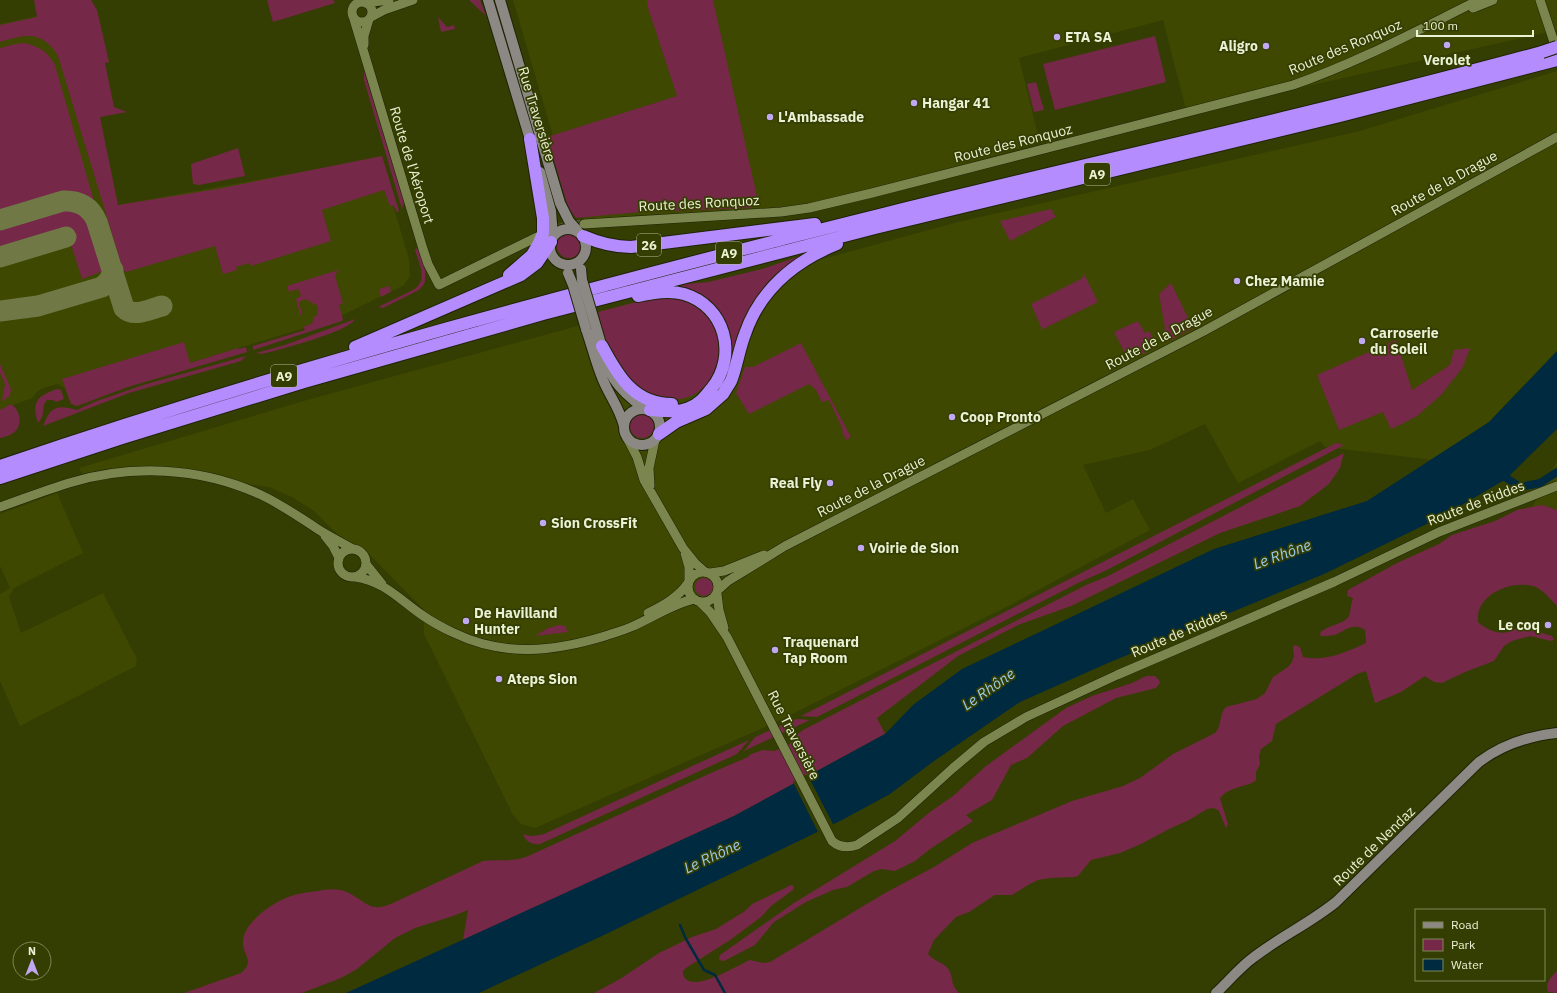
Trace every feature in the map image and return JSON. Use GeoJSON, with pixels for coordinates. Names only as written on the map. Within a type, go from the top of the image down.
{"type":"FeatureCollection","features":[{"type":"Feature","properties":{"kind":"highway","name":"A9"},"geometry":{"type":"LineString","coordinates":[[0,478],[304,382],[543,314],[875,228],[1354,112],[1543,58],[1557,47]]}},
{"type":"Feature","properties":{"kind":"highway","name":"A9"},"geometry":{"type":"LineString","coordinates":[[0,466],[158,414],[287,374],[570,294],[889,212],[1382,93],[1543,58],[1557,60]]}},
{"type":"Feature","properties":{"kind":"highway"},"geometry":{"type":"LineString","coordinates":[[486,291],[529,259],[538,247],[541,238],[544,227],[543,218],[530,139]]}},
{"type":"Feature","properties":{"kind":"highway","name":"26"},"geometry":{"type":"LineString","coordinates":[[581,230],[606,245],[622,247],[782,229],[889,212]]}},
{"type":"Feature","properties":{"kind":"highway"},"geometry":{"type":"LineString","coordinates":[[657,437],[676,422],[706,409],[723,394],[733,377],[745,334],[752,316],[764,297],[781,278],[814,255],[875,228]]}},
{"type":"Feature","properties":{"kind":"highway"},"geometry":{"type":"LineString","coordinates":[[287,374],[385,335],[527,272],[537,263],[552,239]]}},
{"type":"Feature","properties":{"kind":"highway"},"geometry":{"type":"LineString","coordinates":[[543,314],[662,292],[684,294],[699,300],[710,308],[721,326],[726,348],[725,361],[722,371],[701,401],[690,407],[674,411],[651,410]]}},
{"type":"Feature","properties":{"kind":"highway"},"geometry":{"type":"LineString","coordinates":[[602,346],[616,373],[624,383],[635,392],[649,400],[663,403],[680,403],[696,398],[710,390]]}},
{"type":"Feature","properties":{"kind":"main road","name":"Rue Traversière"},"geometry":{"type":"LineString","coordinates":[[488,0],[552,211],[552,254],[568,273],[591,328]]}},
{"type":"Feature","properties":{"kind":"main road","name":"Rue Traversière"},"geometry":{"type":"LineString","coordinates":[[500,0],[560,203],[563,210],[581,230]]}},
{"type":"Feature","properties":{"kind":"main road"},"geometry":{"type":"LineString","coordinates":[[552,239],[562,229],[572,229],[581,230],[586,240],[587,248],[584,256],[582,280],[591,328],[599,370],[608,391],[617,405],[627,438],[636,444],[641,445],[651,443],[657,437],[660,430],[657,416],[651,410],[624,393],[614,381],[607,367],[602,346],[591,328]]}},
{"type":"Feature","properties":{"kind":"main road"},"geometry":{"type":"LineString","coordinates":[[560,263],[573,264],[578,262],[584,256]]}},
{"type":"Feature","properties":{"kind":"main road"},"geometry":{"type":"LineString","coordinates":[[624,426],[625,419],[630,413],[637,409],[651,410]]}},
{"type":"Feature","properties":{"kind":"main road","name":"Route de Nendaz"},"geometry":{"type":"LineString","coordinates":[[1216,993],[1252,958],[1270,945],[1313,920],[1336,902],[1479,762],[1497,750],[1512,743],[1557,732]]}},
{"type":"Feature","properties":{"kind":"street"},"geometry":{"type":"LineString","coordinates":[[389,0],[359,3],[354,7],[352,12],[353,16],[360,22],[384,10],[412,0]]}},
{"type":"Feature","properties":{"kind":"street","name":"Route des Ronquoz"},"geometry":{"type":"LineString","coordinates":[[581,230],[810,208],[1293,85],[1329,72],[1434,23],[1479,0]]}},
{"type":"Feature","properties":{"kind":"street","name":"Route des Ronquoz"},"geometry":{"type":"LineString","coordinates":[[1434,23],[1493,0]]}},
{"type":"Feature","properties":{"kind":"street"},"geometry":{"type":"LineString","coordinates":[[1540,0],[1557,51]]}},
{"type":"Feature","properties":{"kind":"street"},"geometry":{"type":"LineString","coordinates":[[365,3],[371,8],[370,18]]}},
{"type":"Feature","properties":{"kind":"street","name":"Route de l'Aéroport"},"geometry":{"type":"LineString","coordinates":[[353,16],[428,264],[439,285],[537,237]]}},
{"type":"Feature","properties":{"kind":"street","name":"Route de l'Aéroport"},"geometry":{"type":"LineString","coordinates":[[364,50],[364,36],[370,18]]}},
{"type":"Feature","properties":{"kind":"street","name":"Route de la Drague"},"geometry":{"type":"LineString","coordinates":[[707,572],[724,571],[770,554],[1204,331],[1557,137]]}},
{"type":"Feature","properties":{"kind":"street"},"geometry":{"type":"LineString","coordinates":[[654,497],[649,483],[649,468],[657,437]]}},
{"type":"Feature","properties":{"kind":"street"},"geometry":{"type":"LineString","coordinates":[[0,507],[70,482],[90,477],[124,472],[166,471],[207,477],[248,489],[278,504],[362,553],[366,564],[384,586],[422,615],[440,626],[468,639],[495,647],[520,650],[553,649],[578,644],[630,628],[682,603],[697,600],[708,601],[717,592],[717,580],[695,563],[683,548],[644,480],[637,457],[627,438]]}},
{"type":"Feature","properties":{"kind":"street","name":"Route de Riddes"},"geometry":{"type":"LineString","coordinates":[[838,846],[846,847],[857,845],[879,831],[898,818],[952,768],[984,742],[1030,715],[1117,675],[1346,577],[1438,532],[1557,486]]}},
{"type":"Feature","properties":{"kind":"street"},"geometry":{"type":"LineString","coordinates":[[317,528],[333,546],[339,558]]}},
{"type":"Feature","properties":{"kind":"street"},"geometry":{"type":"LineString","coordinates":[[683,548],[688,562],[689,592],[697,600]]}},
{"type":"Feature","properties":{"kind":"street"},"geometry":{"type":"LineString","coordinates":[[353,549],[346,550],[339,558],[338,565],[342,573],[346,576],[367,579],[384,586]]}},
{"type":"Feature","properties":{"kind":"street","name":"Route de la Drague"},"geometry":{"type":"LineString","coordinates":[[717,592],[728,581],[754,566],[770,554]]}},
{"type":"Feature","properties":{"kind":"street"},"geometry":{"type":"LineString","coordinates":[[355,577],[363,572],[366,564]]}},
{"type":"Feature","properties":{"kind":"street"},"geometry":{"type":"LineString","coordinates":[[606,635],[670,600],[682,590],[696,574],[707,572]]}},
{"type":"Feature","properties":{"kind":"street","name":"Rue Traversière"},"geometry":{"type":"LineString","coordinates":[[717,592],[719,610],[727,637]]}},
{"type":"Feature","properties":{"kind":"street","name":"Rue Traversière"},"geometry":{"type":"LineString","coordinates":[[697,600],[710,612],[727,637],[832,841],[838,846]]}},
{"type":"Feature","properties":{"kind":"shaded area"},"geometry":{"type":"Polygon","coordinates":[[[513,0],[1557,0],[1557,30],[1187,113],[1163,20],[1019,58],[1040,143],[812,203],[778,209],[641,215],[585,220],[573,204],[513,0]]]}},
{"type":"Feature","properties":{"kind":"shaded area"},"geometry":{"type":"Polygon","coordinates":[[[76,8],[118,205],[379,158],[409,259],[410,276],[404,285],[337,318],[69,400],[65,388],[58,384],[43,388],[32,398],[13,405],[16,412],[0,438],[0,24],[76,8]]]}},
{"type":"Feature","properties":{"kind":"shaded area"},"geometry":{"type":"Polygon","coordinates":[[[1557,71],[1557,351],[1489,422],[1433,460],[1325,447],[1320,441],[1238,483],[1205,424],[1150,450],[1083,465],[1106,513],[1133,499],[1150,530],[1010,605],[774,723],[535,828],[521,824],[513,815],[424,634],[424,610],[368,553],[338,535],[314,511],[292,497],[269,487],[248,484],[222,476],[182,468],[147,466],[117,468],[82,474],[79,468],[307,400],[958,222],[1356,132],[1557,71]]]}},
{"type":"Feature","properties":{"kind":"shaded area"},"geometry":{"type":"Polygon","coordinates":[[[1557,461],[1557,510],[1546,506],[1532,507],[1557,461]]]}},
{"type":"Feature","properties":{"kind":"shaded area"},"geometry":{"type":"Polygon","coordinates":[[[57,493],[83,553],[14,588],[9,597],[21,633],[103,593],[137,659],[136,666],[20,726],[0,681],[0,594],[10,588],[0,566],[0,514],[57,493]]]}},
{"type":"Feature","properties":{"kind":"green space"},"geometry":{"type":"Polygon","coordinates":[[[34,0],[91,0],[97,10],[109,62],[105,63],[114,107],[127,112],[100,117],[118,205],[217,189],[382,156],[399,211],[397,212],[393,205],[390,206],[384,190],[322,210],[331,241],[251,266],[250,263],[236,267],[237,270],[223,274],[215,246],[126,272],[123,270],[58,56],[46,42],[33,36],[18,37],[0,42],[0,25],[37,17],[34,0]]]}},
{"type":"Feature","properties":{"kind":"green space"},"geometry":{"type":"Polygon","coordinates":[[[267,0],[333,0],[335,3],[273,22],[267,0]]]}},
{"type":"Feature","properties":{"kind":"green space"},"geometry":{"type":"Polygon","coordinates":[[[469,0],[480,0],[486,16],[485,15],[469,0]]]}},
{"type":"Feature","properties":{"kind":"green space"},"geometry":{"type":"Polygon","coordinates":[[[647,0],[713,0],[758,201],[750,208],[640,212],[576,218],[568,207],[547,137],[677,96],[648,8],[647,0]]]}},
{"type":"Feature","properties":{"kind":"green space"},"geometry":{"type":"Polygon","coordinates":[[[438,17],[447,27],[454,25],[455,29],[441,32],[438,17]]]}},
{"type":"Feature","properties":{"kind":"green space"},"geometry":{"type":"Polygon","coordinates":[[[1155,36],[1166,82],[1055,110],[1043,64],[1155,36]]]}},
{"type":"Feature","properties":{"kind":"green space"},"geometry":{"type":"Polygon","coordinates":[[[24,43],[42,50],[49,56],[55,65],[94,201],[76,193],[69,193],[0,214],[0,48],[24,43]]]}},
{"type":"Feature","properties":{"kind":"green space"},"geometry":{"type":"Polygon","coordinates":[[[364,71],[404,202],[402,209],[364,80],[364,71]]]}},
{"type":"Feature","properties":{"kind":"green space"},"geometry":{"type":"Polygon","coordinates":[[[1036,82],[1044,110],[1034,112],[1027,84],[1036,82]]]}},
{"type":"Feature","properties":{"kind":"green space"},"geometry":{"type":"Polygon","coordinates":[[[238,148],[245,176],[199,185],[193,184],[191,164],[238,148]]]}},
{"type":"Feature","properties":{"kind":"green space"},"geometry":{"type":"Polygon","coordinates":[[[59,208],[75,210],[85,217],[95,240],[103,271],[82,279],[67,232],[0,251],[0,225],[59,208]]]}},
{"type":"Feature","properties":{"kind":"green space"},"geometry":{"type":"Polygon","coordinates":[[[1051,209],[1056,217],[1010,241],[1000,221],[1051,209]]]}},
{"type":"Feature","properties":{"kind":"green space"},"geometry":{"type":"Polygon","coordinates":[[[569,234],[574,235],[580,241],[580,251],[574,257],[569,258],[564,257],[558,251],[557,246],[558,241],[564,235],[569,234]]]}},
{"type":"Feature","properties":{"kind":"green space"},"geometry":{"type":"Polygon","coordinates":[[[417,248],[425,268],[425,281],[423,285],[419,290],[383,308],[378,307],[413,290],[421,282],[422,272],[415,250],[417,248]]]}},
{"type":"Feature","properties":{"kind":"green space"},"geometry":{"type":"Polygon","coordinates":[[[803,255],[796,261],[733,353],[729,332],[675,288],[687,284],[708,282],[762,269],[803,255]]]}},
{"type":"Feature","properties":{"kind":"green space"},"geometry":{"type":"Polygon","coordinates":[[[338,270],[335,276],[343,303],[339,305],[343,319],[342,321],[253,350],[253,346],[305,330],[303,327],[313,322],[313,317],[317,315],[318,306],[305,299],[299,302],[302,315],[300,315],[296,299],[301,296],[298,289],[289,292],[287,286],[338,270]]]}},
{"type":"Feature","properties":{"kind":"green space"},"geometry":{"type":"Polygon","coordinates":[[[1083,272],[1098,302],[1041,330],[1031,304],[1081,279],[1083,277],[1083,272]]]}},
{"type":"Feature","properties":{"kind":"green space"},"geometry":{"type":"Polygon","coordinates":[[[1171,283],[1193,328],[1167,342],[1162,336],[1165,328],[1159,294],[1171,283]]]}},
{"type":"Feature","properties":{"kind":"green space"},"geometry":{"type":"Polygon","coordinates":[[[389,286],[391,292],[381,297],[379,289],[389,286]]]}},
{"type":"Feature","properties":{"kind":"green space"},"geometry":{"type":"Polygon","coordinates":[[[661,297],[683,301],[701,310],[714,326],[719,335],[721,345],[719,361],[715,372],[709,381],[695,394],[676,400],[642,394],[631,383],[610,355],[598,312],[661,297]]]}},
{"type":"Feature","properties":{"kind":"green space"},"geometry":{"type":"Polygon","coordinates":[[[355,319],[350,324],[327,335],[282,349],[262,354],[256,353],[285,345],[355,319]]]}},
{"type":"Feature","properties":{"kind":"green space"},"geometry":{"type":"Polygon","coordinates":[[[1138,321],[1145,333],[1149,331],[1156,342],[1155,347],[1129,361],[1114,332],[1138,321]]]}},
{"type":"Feature","properties":{"kind":"green space"},"geometry":{"type":"Polygon","coordinates":[[[1396,340],[1412,390],[1450,365],[1454,350],[1470,348],[1463,367],[1442,394],[1417,416],[1391,429],[1383,412],[1339,430],[1317,375],[1396,340]]]}},
{"type":"Feature","properties":{"kind":"green space"},"geometry":{"type":"Polygon","coordinates":[[[184,342],[190,363],[238,348],[246,347],[247,352],[128,387],[77,406],[71,404],[62,379],[184,342]]]}},
{"type":"Feature","properties":{"kind":"green space"},"geometry":{"type":"Polygon","coordinates":[[[801,343],[851,437],[846,440],[829,400],[822,402],[816,390],[809,384],[749,414],[736,393],[745,367],[753,367],[801,343]]]}},
{"type":"Feature","properties":{"kind":"green space"},"geometry":{"type":"Polygon","coordinates":[[[246,356],[241,361],[129,393],[43,426],[49,414],[56,408],[65,407],[77,410],[94,402],[143,385],[246,356]]]}},
{"type":"Feature","properties":{"kind":"green space"},"geometry":{"type":"Polygon","coordinates":[[[0,364],[11,389],[10,396],[2,401],[5,384],[0,373],[0,364]]]}},
{"type":"Feature","properties":{"kind":"green space"},"geometry":{"type":"Polygon","coordinates":[[[57,389],[61,390],[64,399],[56,402],[53,400],[47,400],[41,419],[38,423],[35,410],[37,401],[45,394],[57,389]]]}},
{"type":"Feature","properties":{"kind":"green space"},"geometry":{"type":"Polygon","coordinates":[[[11,404],[19,414],[20,418],[18,427],[11,434],[0,438],[0,410],[11,404]]]}},
{"type":"Feature","properties":{"kind":"green space"},"geometry":{"type":"Polygon","coordinates":[[[642,414],[651,417],[654,426],[651,435],[642,438],[633,435],[630,426],[633,417],[642,414]]]}},
{"type":"Feature","properties":{"kind":"green space"},"geometry":{"type":"Polygon","coordinates":[[[1336,443],[1344,445],[1105,571],[1080,582],[817,717],[801,716],[1336,443]]]}},
{"type":"Feature","properties":{"kind":"green space"},"geometry":{"type":"Polygon","coordinates":[[[1344,453],[1340,468],[1329,484],[1300,506],[1220,533],[1071,606],[1018,625],[958,656],[877,718],[885,734],[734,816],[463,940],[468,910],[415,928],[395,938],[357,969],[341,978],[302,993],[184,993],[241,973],[248,965],[243,945],[245,933],[255,919],[277,902],[294,895],[334,889],[345,891],[370,906],[385,906],[483,861],[526,857],[748,757],[751,754],[763,750],[775,751],[793,742],[798,734],[803,730],[1086,585],[1108,576],[1344,453]]]}},
{"type":"Feature","properties":{"kind":"green space"},"geometry":{"type":"Polygon","coordinates":[[[1541,505],[1557,510],[1557,606],[1546,594],[1536,587],[1514,585],[1488,597],[1482,604],[1478,622],[1487,629],[1495,632],[1509,632],[1522,627],[1552,636],[1554,640],[1551,641],[1530,636],[1512,641],[1504,646],[1494,661],[1442,683],[1434,682],[1425,676],[1401,692],[1375,703],[1366,671],[1357,674],[1276,724],[1272,741],[1261,749],[1259,757],[1260,764],[1256,772],[1256,780],[1229,791],[1220,798],[1228,824],[1226,828],[1219,811],[1214,808],[1207,809],[1189,820],[1141,844],[1120,853],[1091,860],[1078,876],[1038,880],[1012,895],[995,895],[969,912],[956,917],[934,940],[928,954],[947,967],[954,987],[959,993],[594,993],[620,979],[659,953],[692,937],[716,929],[745,911],[752,904],[791,885],[794,886],[793,890],[771,906],[761,917],[730,940],[686,968],[683,971],[683,975],[689,981],[702,981],[711,979],[750,960],[763,963],[770,962],[885,893],[934,867],[972,843],[1072,801],[1123,786],[1140,778],[1173,754],[1215,733],[1219,726],[1222,713],[1226,707],[1257,699],[1265,693],[1273,677],[1288,667],[1292,662],[1294,656],[1293,647],[1295,645],[1300,647],[1303,657],[1319,658],[1343,653],[1366,643],[1365,630],[1357,627],[1347,629],[1334,635],[1321,636],[1320,633],[1323,630],[1344,621],[1349,616],[1353,599],[1347,596],[1348,590],[1397,563],[1439,544],[1452,535],[1495,521],[1517,510],[1541,505]]]}},
{"type":"Feature","properties":{"kind":"green space"},"geometry":{"type":"Polygon","coordinates":[[[704,578],[710,581],[713,587],[710,593],[704,596],[698,593],[695,587],[698,581],[704,578]]]}},
{"type":"Feature","properties":{"kind":"green space"},"geometry":{"type":"Polygon","coordinates":[[[559,625],[565,626],[568,632],[535,636],[548,628],[559,625]]]}},
{"type":"Feature","properties":{"kind":"green space"},"geometry":{"type":"Polygon","coordinates":[[[1146,676],[1155,676],[1160,683],[1156,688],[1116,698],[1063,726],[1027,758],[1011,765],[992,800],[966,815],[973,821],[930,849],[915,861],[895,871],[882,869],[874,871],[847,887],[833,890],[806,902],[774,922],[755,945],[724,961],[719,960],[720,955],[794,903],[895,841],[930,812],[953,796],[986,766],[1066,708],[1092,696],[1132,683],[1146,676]]]}},
{"type":"Feature","properties":{"kind":"green space"},"geometry":{"type":"Polygon","coordinates":[[[798,719],[810,720],[744,751],[755,737],[798,719]]]}},
{"type":"Feature","properties":{"kind":"green space"},"geometry":{"type":"Polygon","coordinates":[[[749,740],[737,754],[540,844],[530,842],[523,834],[533,836],[544,834],[749,740]]]}},
{"type":"Feature","properties":{"kind":"green space"},"geometry":{"type":"Polygon","coordinates":[[[1557,971],[1557,993],[1548,992],[1547,986],[1549,981],[1557,971]]]}},
{"type":"Feature","properties":{"kind":"water","name":"Le Rhône"},"geometry":{"type":"Polygon","coordinates":[[[1557,351],[1557,429],[1506,479],[1445,515],[1324,574],[1108,663],[1020,702],[934,761],[890,794],[842,820],[604,935],[479,993],[346,993],[734,816],[885,734],[913,705],[962,669],[1214,549],[1367,501],[1489,422],[1557,351]]]}},
{"type":"Feature","properties":{"kind":"pier"},"geometry":{"type":"Polygon","coordinates":[[[807,774],[834,826],[819,834],[793,782],[807,774]]]}},
{"type":"Feature","properties":{"kind":"waterway"},"geometry":{"type":"LineString","coordinates":[[1499,473],[1520,487],[1540,483],[1557,472]]}},
{"type":"Feature","properties":{"kind":"waterway"},"geometry":{"type":"LineString","coordinates":[[680,925],[686,939],[704,970],[715,975],[725,993]]}},
{"type":"Feature","properties":{"kind":"taxiway"},"geometry":{"type":"LineString","coordinates":[[0,220],[63,201],[79,203],[88,208],[97,222],[124,308],[128,311],[137,313],[162,306]]}},
{"type":"Feature","properties":{"kind":"taxiway"},"geometry":{"type":"LineString","coordinates":[[0,257],[66,237]]}},
{"type":"Feature","properties":{"kind":"taxiway"},"geometry":{"type":"LineString","coordinates":[[0,311],[38,306],[102,287],[109,280],[113,270]]}},
{"type":"Feature","properties":{"kind":"tunnel"},"geometry":{"type":"LineString","coordinates":[[546,233],[569,225],[584,224]]}},
{"type":"Feature","properties":{"kind":"place","name":"ETA SA"},"geometry":{"type":"Point","coordinates":[1057,37]}},
{"type":"Feature","properties":{"kind":"place","name":"Verolet"},"geometry":{"type":"Point","coordinates":[1447,45]}},
{"type":"Feature","properties":{"kind":"place","name":"Aligro"},"geometry":{"type":"Point","coordinates":[1266,46]}},
{"type":"Feature","properties":{"kind":"place","name":"Hangar 41"},"geometry":{"type":"Point","coordinates":[914,103]}},
{"type":"Feature","properties":{"kind":"place","name":"L'Ambassade"},"geometry":{"type":"Point","coordinates":[770,117]}},
{"type":"Feature","properties":{"kind":"place","name":"Chez Mamie"},"geometry":{"type":"Point","coordinates":[1237,281]}},
{"type":"Feature","properties":{"kind":"place","name":"Carroserie du Soleil"},"geometry":{"type":"Point","coordinates":[1362,341]}},
{"type":"Feature","properties":{"kind":"place","name":"Coop Pronto"},"geometry":{"type":"Point","coordinates":[952,417]}},
{"type":"Feature","properties":{"kind":"place","name":"Real Fly"},"geometry":{"type":"Point","coordinates":[830,483]}},
{"type":"Feature","properties":{"kind":"place","name":"Sion CrossFit"},"geometry":{"type":"Point","coordinates":[543,523]}},
{"type":"Feature","properties":{"kind":"place","name":"Voirie de Sion"},"geometry":{"type":"Point","coordinates":[861,548]}},
{"type":"Feature","properties":{"kind":"place","name":"De Havilland Hunter"},"geometry":{"type":"Point","coordinates":[466,621]}},
{"type":"Feature","properties":{"kind":"place","name":"Le coq"},"geometry":{"type":"Point","coordinates":[1548,625]}},
{"type":"Feature","properties":{"kind":"place","name":"Traquenard Tap Room"},"geometry":{"type":"Point","coordinates":[775,650]}},
{"type":"Feature","properties":{"kind":"place","name":"Ateps Sion"},"geometry":{"type":"Point","coordinates":[499,679]}}]}
